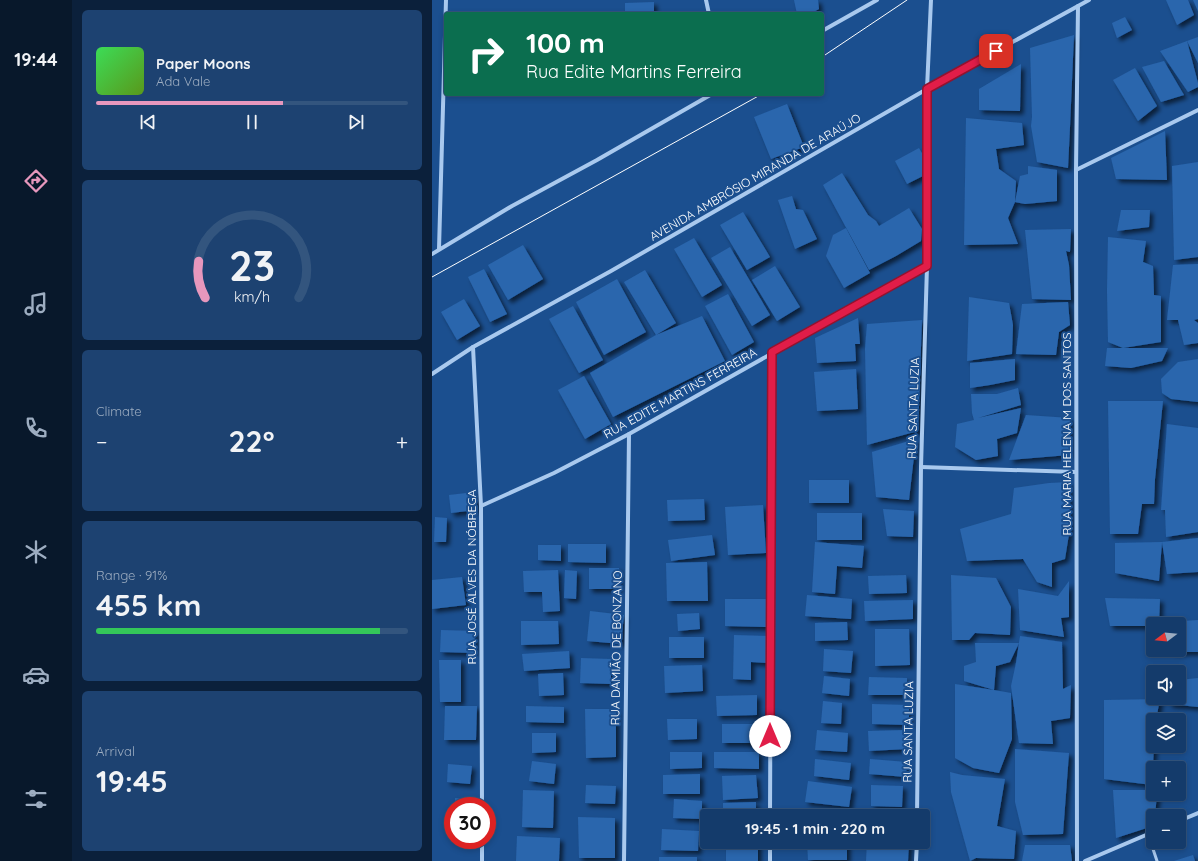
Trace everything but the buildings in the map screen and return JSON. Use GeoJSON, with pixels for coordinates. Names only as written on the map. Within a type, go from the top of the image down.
{"type":"FeatureCollection","features":[{"type":"Feature","properties":{"kind":"street"},"geometry":{"type":"LineString","coordinates":[[446,0],[446,12]]}},
{"type":"Feature","properties":{"kind":"street"},"geometry":{"type":"LineString","coordinates":[[706,0],[709,12]]}},
{"type":"Feature","properties":{"kind":"street"},"geometry":{"type":"LineString","coordinates":[[824,30],[877,0]]}},
{"type":"Feature","properties":{"kind":"street","name":"RUA SANTA LUZIA"},"geometry":{"type":"LineString","coordinates":[[917,809],[921,467],[927,266],[927,89],[931,0]]}},
{"type":"Feature","properties":{"kind":"street","name":"AVENIDA AMBRÓSIO MIRANDA DE ARAÚJO"},"geometry":{"type":"LineString","coordinates":[[432,374],[473,347],[618,267],[927,89],[1090,0]]}},
{"type":"Feature","properties":{"kind":"street","name":"RUA MARIA HELENA M DOS SANTOS"},"geometry":{"type":"LineString","coordinates":[[1077,861],[1076,170],[1078,6]]}},
{"type":"Feature","properties":{"kind":"street"},"geometry":{"type":"LineString","coordinates":[[439,249],[444,71]]}},
{"type":"Feature","properties":{"kind":"street"},"geometry":{"type":"LineString","coordinates":[[432,254],[512,206],[597,160],[709,96]]}},
{"type":"Feature","properties":{"kind":"street"},"geometry":{"type":"LineString","coordinates":[[1076,170],[1198,110]]}},
{"type":"Feature","properties":{"kind":"street","name":"RUA EDITE MARTINS FERREIRA"},"geometry":{"type":"LineString","coordinates":[[481,506],[554,473],[629,434],[772,352],[927,266]]}},
{"type":"Feature","properties":{"kind":"street","name":"RUA JOSÉ ALVES DA NÓBREGA"},"geometry":{"type":"LineString","coordinates":[[473,347],[481,506],[482,797]]}},
{"type":"Feature","properties":{"kind":"street"},"geometry":{"type":"LineString","coordinates":[[770,809],[772,352]]}},
{"type":"Feature","properties":{"kind":"street","name":"RUA DAMIÃO DE BONZANO"},"geometry":{"type":"LineString","coordinates":[[624,861],[629,434]]}},
{"type":"Feature","properties":{"kind":"street"},"geometry":{"type":"LineString","coordinates":[[921,467],[1076,472]]}},
{"type":"Feature","properties":{"kind":"street"},"geometry":{"type":"LineString","coordinates":[[1186,818],[1198,813]]}},
{"type":"Feature","properties":{"kind":"street"},"geometry":{"type":"LineString","coordinates":[[1085,861],[1146,835]]}},
{"type":"Feature","properties":{"kind":"street"},"geometry":{"type":"LineString","coordinates":[[482,849],[482,861]]}},
{"type":"Feature","properties":{"kind":"street"},"geometry":{"type":"LineString","coordinates":[[770,849],[770,861]]}},
{"type":"Feature","properties":{"kind":"street"},"geometry":{"type":"LineString","coordinates":[[916,861],[917,849]]}},
{"type":"Feature","properties":{"kind":"lane"},"geometry":{"type":"LineString","coordinates":[[1153,849],[1157,861]]}},
{"type":"Feature","properties":{"kind":"tram line"},"geometry":{"type":"LineString","coordinates":[[824,56],[907,0]]}},
{"type":"Feature","properties":{"kind":"tram line"},"geometry":{"type":"LineString","coordinates":[[432,277],[758,96]]}},
{"type":"Feature","properties":{"kind":"route"},"geometry":{"type":"LineString","coordinates":[[770,736],[772,352],[927,266],[927,89],[996,51]]}}]}
